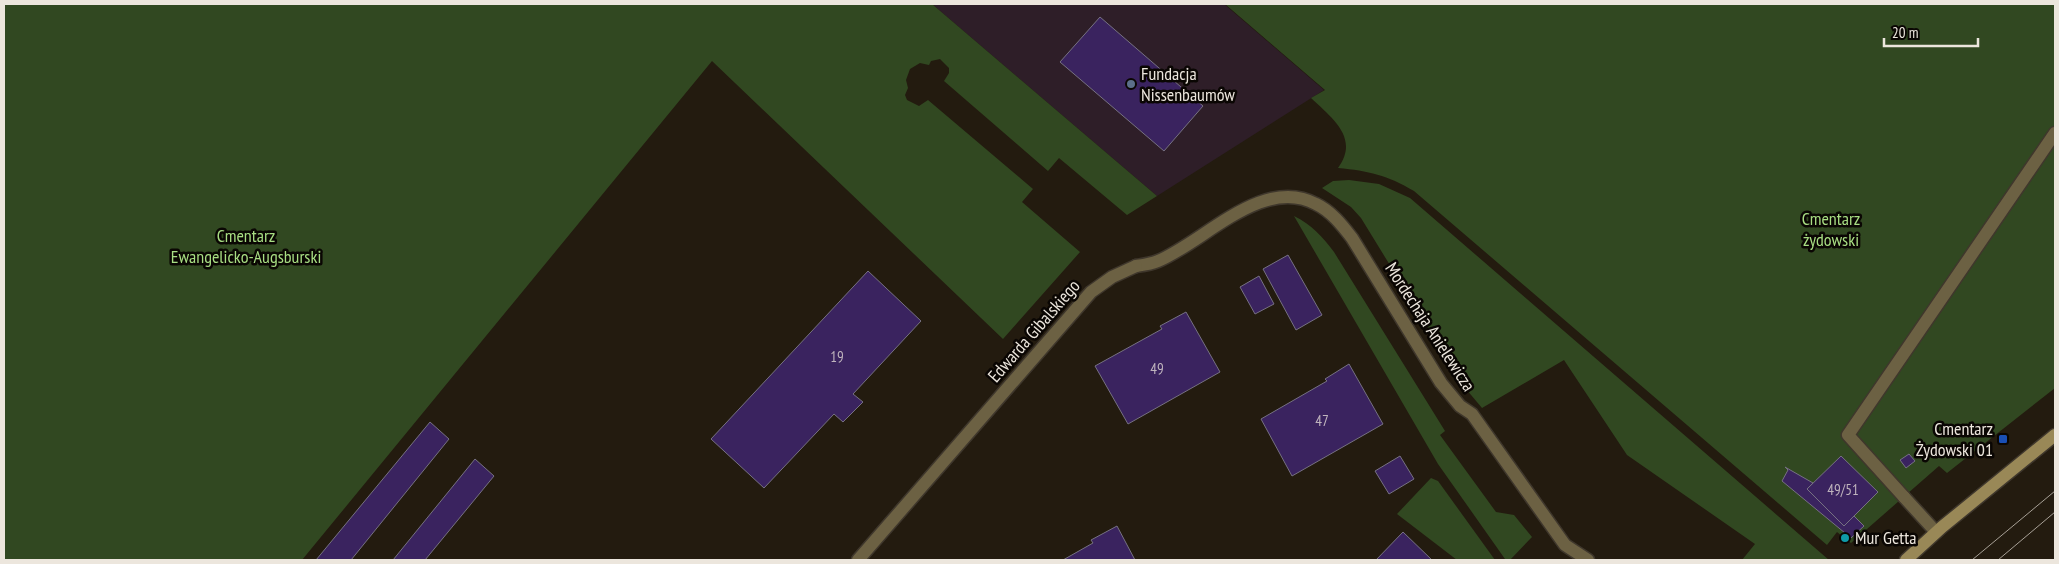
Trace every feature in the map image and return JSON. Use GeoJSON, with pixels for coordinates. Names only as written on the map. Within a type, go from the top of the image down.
{"type":"FeatureCollection","features":[{"type":"Feature","properties":{"kind":"main road"},"geometry":{"type":"LineString","coordinates":[[1906,560],[1936,532],[2055,435]]}},
{"type":"Feature","properties":{"kind":"street"},"geometry":{"type":"LineString","coordinates":[[1936,532],[1848,435],[2055,133]]}},
{"type":"Feature","properties":{"kind":"street","name":"Edwarda Gibalskiego"},"geometry":{"type":"LineString","coordinates":[[858,560],[1091,292],[1112,277],[1136,266],[1157,262],[1244,209],[1271,199],[1288,197]]}},
{"type":"Feature","properties":{"kind":"street","name":"Mordechaja Anielewicza"},"geometry":{"type":"LineString","coordinates":[[1288,197],[1316,203],[1335,218],[1346,231],[1440,383],[1460,406],[1472,414],[1565,545],[1588,560]]}},
{"type":"Feature","properties":{"kind":"shaded area"},"geometry":{"type":"Polygon","coordinates":[[[932,4],[1224,4],[1324,90],[1157,196],[932,4]]]}},
{"type":"Feature","properties":{"kind":"green space","name":"Cmentarz Ewangelicko-Augsburski"},"geometry":{"type":"Polygon","coordinates":[[[4,4],[932,4],[1157,196],[1127,215],[1059,158],[1048,171],[944,81],[949,73],[949,68],[940,59],[931,61],[929,65],[920,63],[910,69],[906,80],[908,88],[905,95],[907,100],[919,106],[928,100],[1033,189],[1022,202],[1080,252],[1003,339],[712,61],[302,560],[4,560],[4,4]]]}},
{"type":"Feature","properties":{"kind":"green space","name":"Cmentarz żydowski"},"geometry":{"type":"Polygon","coordinates":[[[1225,4],[2055,4],[2055,388],[1947,473],[1939,466],[1851,543],[1837,532],[1827,545],[1414,191],[1378,175],[1338,168],[1344,157],[1345,138],[1335,121],[1311,98],[1325,90],[1225,4]]]}},
{"type":"Feature","properties":{"kind":"green space"},"geometry":{"type":"Polygon","coordinates":[[[1349,180],[1379,184],[1410,198],[1829,560],[1742,560],[1755,544],[1627,455],[1564,360],[1482,408],[1466,389],[1361,218],[1351,207],[1322,188],[1333,181],[1349,180]]]}},
{"type":"Feature","properties":{"kind":"green space"},"geometry":{"type":"Polygon","coordinates":[[[1294,216],[1316,231],[1334,252],[1445,431],[1440,435],[1496,512],[1514,515],[1532,537],[1510,560],[1505,559],[1438,464],[1294,216]]]}},
{"type":"Feature","properties":{"kind":"green space"},"geometry":{"type":"Polygon","coordinates":[[[1431,478],[1438,481],[1495,560],[1457,560],[1397,514],[1431,478]]]}},
{"type":"Feature","properties":{"kind":"building","name":"Fundacja Nissenbaumów"},"geometry":{"type":"Polygon","coordinates":[[[1100,17],[1203,106],[1164,151],[1060,62],[1100,17]]]}},
{"type":"Feature","properties":{"kind":"building"},"geometry":{"type":"Polygon","coordinates":[[[1288,255],[1322,315],[1296,330],[1263,269],[1288,255]]]}},
{"type":"Feature","properties":{"kind":"building"},"geometry":{"type":"Polygon","coordinates":[[[868,271],[921,321],[853,394],[863,402],[843,422],[834,414],[764,488],[711,439],[868,271]]]}},
{"type":"Feature","properties":{"kind":"building"},"geometry":{"type":"Polygon","coordinates":[[[1259,276],[1274,304],[1255,314],[1240,287],[1259,276]]]}},
{"type":"Feature","properties":{"kind":"building"},"geometry":{"type":"Polygon","coordinates":[[[1186,312],[1220,372],[1128,424],[1095,366],[1162,329],[1160,326],[1186,312]]]}},
{"type":"Feature","properties":{"kind":"building"},"geometry":{"type":"Polygon","coordinates":[[[1349,364],[1383,424],[1292,476],[1261,419],[1327,381],[1325,379],[1349,364]]]}},
{"type":"Feature","properties":{"kind":"building"},"geometry":{"type":"Polygon","coordinates":[[[430,422],[449,439],[351,560],[316,560],[430,422]]]}},
{"type":"Feature","properties":{"kind":"building"},"geometry":{"type":"Polygon","coordinates":[[[1909,454],[1915,461],[1906,468],[1900,460],[1909,454]]]}},
{"type":"Feature","properties":{"kind":"building"},"geometry":{"type":"Polygon","coordinates":[[[1400,456],[1414,479],[1389,494],[1375,471],[1400,456]]]}},
{"type":"Feature","properties":{"kind":"building"},"geometry":{"type":"Polygon","coordinates":[[[1841,456],[1878,492],[1844,526],[1807,489],[1841,456]]]}},
{"type":"Feature","properties":{"kind":"building"},"geometry":{"type":"Polygon","coordinates":[[[475,459],[494,476],[425,560],[393,560],[475,459]]]}},
{"type":"Feature","properties":{"kind":"building"},"geometry":{"type":"Polygon","coordinates":[[[1785,467],[1813,483],[1807,489],[1844,526],[1854,516],[1864,526],[1851,538],[1782,481],[1788,470],[1785,467]]]}},
{"type":"Feature","properties":{"kind":"building"},"geometry":{"type":"Polygon","coordinates":[[[1117,526],[1135,560],[1063,560],[1093,543],[1091,540],[1117,526]]]}},
{"type":"Feature","properties":{"kind":"building"},"geometry":{"type":"Polygon","coordinates":[[[1403,532],[1432,560],[1376,560],[1403,532]]]}},
{"type":"Feature","properties":{"kind":"tram line"},"geometry":{"type":"LineString","coordinates":[[1972,560],[2055,491]]}},
{"type":"Feature","properties":{"kind":"tram line"},"geometry":{"type":"LineString","coordinates":[[1998,560],[2055,512]]}},
{"type":"Feature","properties":{"kind":"place","name":"Fundacja Nissenbaumów"},"geometry":{"type":"Point","coordinates":[1131,84]}},
{"type":"Feature","properties":{"kind":"place","name":"Cmentarz Żydowski 01"},"geometry":{"type":"Point","coordinates":[2003,439]}},
{"type":"Feature","properties":{"kind":"place","name":"Mur Getta"},"geometry":{"type":"Point","coordinates":[1845,538]}}]}
